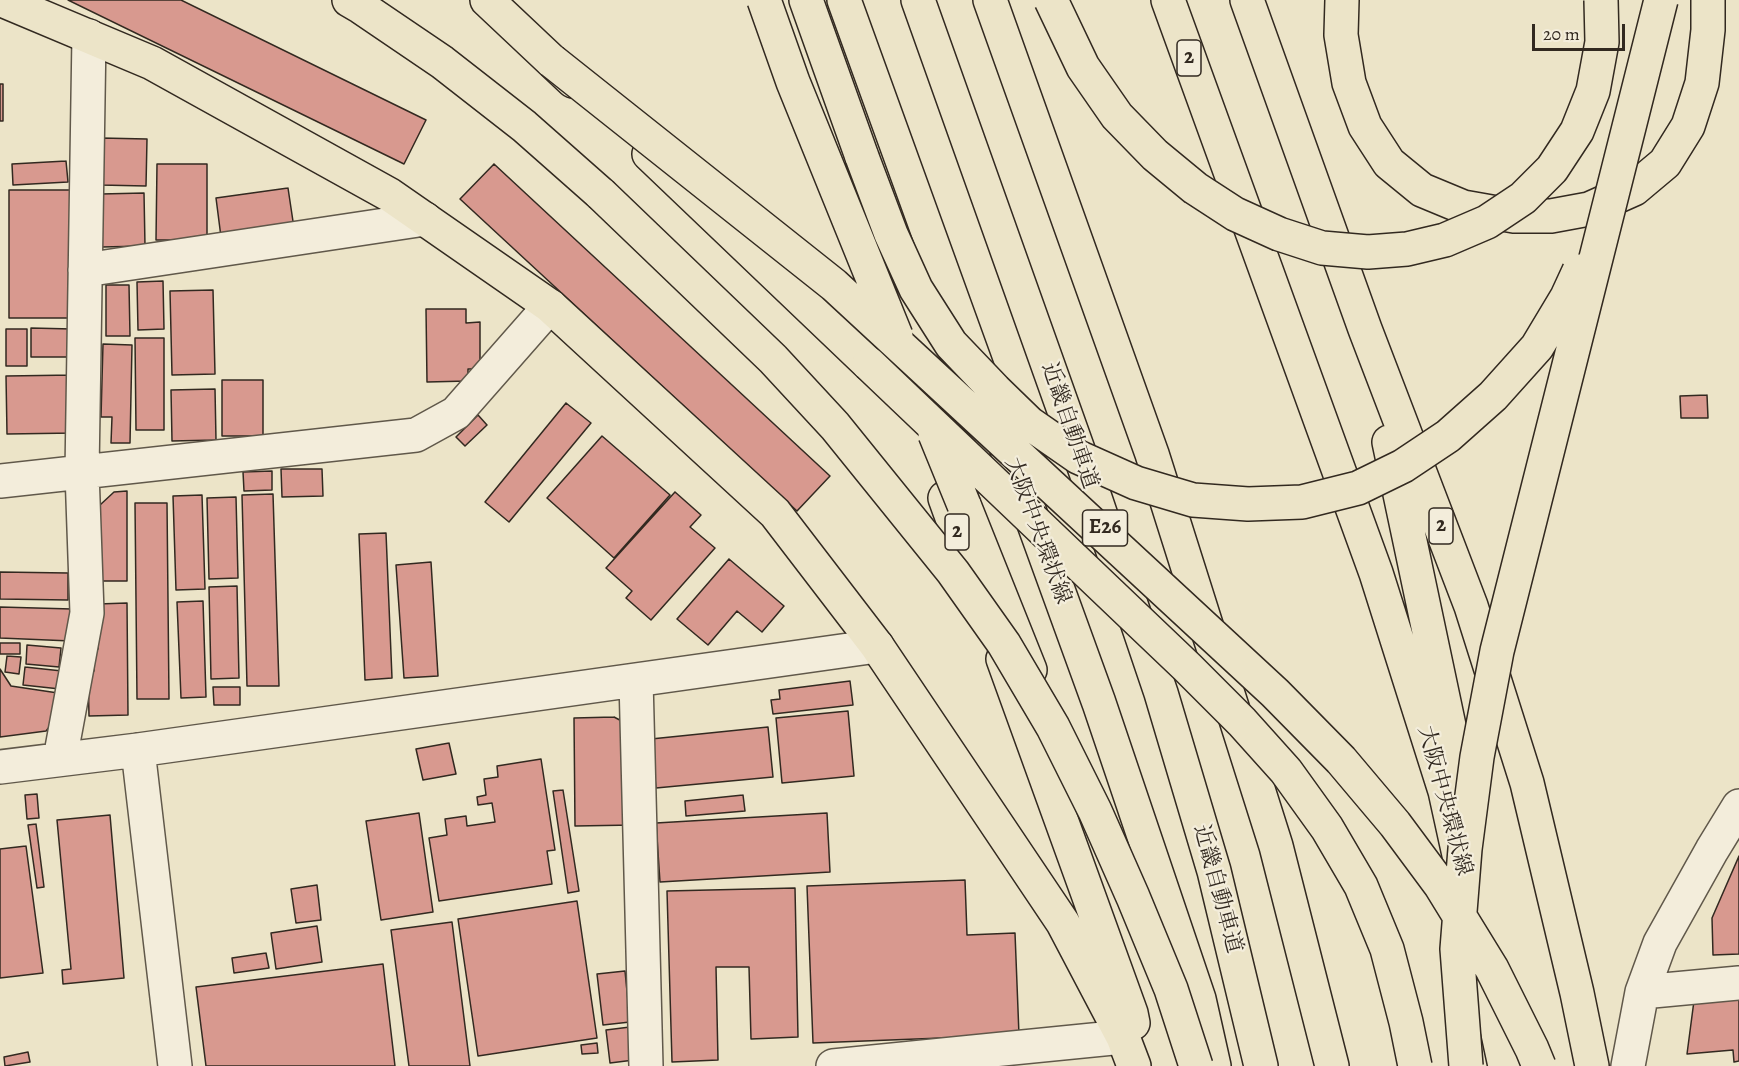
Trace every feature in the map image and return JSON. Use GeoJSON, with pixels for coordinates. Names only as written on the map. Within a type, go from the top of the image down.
{"type":"FeatureCollection","features":[{"type":"Feature","properties":{"kind":"main road"},"geometry":{"type":"LineString","coordinates":[[3,0],[152,63],[390,195],[550,306],[775,513],[877,646],[1063,923],[1129,1052]]}},
{"type":"Feature","properties":{"kind":"main road"},"geometry":{"type":"LineString","coordinates":[[349,0],[442,62],[524,126],[601,194],[773,359],[843,435],[953,572],[1004,644],[1053,727],[1095,811],[1171,989],[1196,1066]]}},
{"type":"Feature","properties":{"kind":"main road"},"geometry":{"type":"LineString","coordinates":[[487,0],[1187,667],[1242,722],[1286,771],[1327,828],[1361,886],[1387,949],[1415,1066]]}},
{"type":"Feature","properties":{"kind":"main road"},"geometry":{"type":"LineString","coordinates":[[764,0],[798,93],[1053,727]]}},
{"type":"Feature","properties":{"kind":"main road","name":"2"},"geometry":{"type":"LineString","coordinates":[[764,0],[1131,1013],[1142,1066]]}},
{"type":"Feature","properties":{"kind":"main road"},"geometry":{"type":"LineString","coordinates":[[806,0],[891,234],[916,289],[951,344],[1029,423],[1078,457],[1136,483],[1193,500],[1248,504],[1302,502],[1358,488],[1403,466],[1448,436],[1493,396],[1537,347],[1568,297],[1588,254],[1617,174]]}},
{"type":"Feature","properties":{"kind":"main road","name":"大阪中央環状線"},"geometry":{"type":"LineString","coordinates":[[844,0],[1100,703],[1199,999],[1214,1066]]}},
{"type":"Feature","properties":{"kind":"main road","name":"近畿自動車道"},"geometry":{"type":"LineString","coordinates":[[918,0],[1088,478],[1161,693],[1214,871],[1261,1066]]}},
{"type":"Feature","properties":{"kind":"main road"},"geometry":{"type":"LineString","coordinates":[[990,0],[1152,454],[1276,846],[1332,1066]]}},
{"type":"Feature","properties":{"kind":"main road"},"geometry":{"type":"LineString","coordinates":[[1051,0],[1083,67],[1117,116],[1155,155],[1195,188],[1235,214],[1279,234],[1322,248],[1368,252],[1407,249],[1445,240],[1487,222],[1523,198],[1552,169],[1576,131],[1593,91],[1602,42],[1600,0]]}},
{"type":"Feature","properties":{"kind":"main road","name":"大阪中央環状線"},"geometry":{"type":"LineString","coordinates":[[1168,0],[1376,573],[1445,790],[1505,1066]]}},
{"type":"Feature","properties":{"kind":"main road","name":"2"},"geometry":{"type":"LineString","coordinates":[[1247,0],[1365,329],[1472,606],[1527,783],[1592,1066]]}},
{"type":"Feature","properties":{"kind":"main road"},"geometry":{"type":"LineString","coordinates":[[1342,0],[1341,35],[1349,83],[1365,126],[1389,163],[1422,190],[1463,207],[1514,216],[1551,216],[1589,209],[1634,189],[1665,163],[1688,126],[1702,83],[1708,30],[1708,0]]}},
{"type":"Feature","properties":{"kind":"main road"},"geometry":{"type":"LineString","coordinates":[[1466,1066],[1458,949],[1465,849],[1477,757],[1497,651],[1661,0]]}},
{"type":"Feature","properties":{"kind":"main road"},"geometry":{"type":"LineString","coordinates":[[552,62],[834,285],[1275,693],[1341,760],[1395,824],[1441,886],[1492,969],[1539,1066]]}},
{"type":"Feature","properties":{"kind":"main road"},"geometry":{"type":"LineString","coordinates":[[1365,329],[1452,740],[1445,790]]}},
{"type":"Feature","properties":{"kind":"street"},"geometry":{"type":"LineString","coordinates":[[60,759],[87,613],[82,472],[88,36]]}},
{"type":"Feature","properties":{"kind":"street"},"geometry":{"type":"LineString","coordinates":[[85,270],[425,219]]}},
{"type":"Feature","properties":{"kind":"street"},"geometry":{"type":"LineString","coordinates":[[0,481],[416,435],[456,413],[550,306]]}},
{"type":"Feature","properties":{"kind":"street"},"geometry":{"type":"LineString","coordinates":[[0,767],[138,750],[877,646]]}},
{"type":"Feature","properties":{"kind":"street"},"geometry":{"type":"LineString","coordinates":[[636,680],[646,1066]]}},
{"type":"Feature","properties":{"kind":"street"},"geometry":{"type":"LineString","coordinates":[[138,750],[175,1066]]}},
{"type":"Feature","properties":{"kind":"street"},"geometry":{"type":"LineString","coordinates":[[1629,1066],[1642,992],[1660,943],[1739,806]]}},
{"type":"Feature","properties":{"kind":"street"},"geometry":{"type":"LineString","coordinates":[[1642,992],[1739,983]]}},
{"type":"Feature","properties":{"kind":"street"},"geometry":{"type":"LineString","coordinates":[[833,1066],[1129,1052]]}},
{"type":"Feature","properties":{"kind":"building"},"geometry":{"type":"Polygon","coordinates":[[[68,0],[181,0],[426,120],[404,164],[68,0]]]}},
{"type":"Feature","properties":{"kind":"building"},"geometry":{"type":"Polygon","coordinates":[[[0,84],[3,84],[3,121],[0,121],[0,84]]]}},
{"type":"Feature","properties":{"kind":"building"},"geometry":{"type":"Polygon","coordinates":[[[101,138],[147,139],[146,186],[100,185],[101,138]]]}},
{"type":"Feature","properties":{"kind":"building"},"geometry":{"type":"Polygon","coordinates":[[[66,161],[68,182],[13,185],[12,164],[66,161]]]}},
{"type":"Feature","properties":{"kind":"building"},"geometry":{"type":"Polygon","coordinates":[[[157,164],[207,164],[207,240],[156,240],[157,164]]]}},
{"type":"Feature","properties":{"kind":"building"},"geometry":{"type":"Polygon","coordinates":[[[494,164],[830,476],[797,511],[460,199],[494,164]]]}},
{"type":"Feature","properties":{"kind":"building"},"geometry":{"type":"Polygon","coordinates":[[[288,188],[294,228],[221,237],[216,198],[288,188]]]}},
{"type":"Feature","properties":{"kind":"building"},"geometry":{"type":"Polygon","coordinates":[[[9,190],[70,190],[70,318],[9,318],[9,190]]]}},
{"type":"Feature","properties":{"kind":"building"},"geometry":{"type":"Polygon","coordinates":[[[144,193],[145,246],[102,247],[101,194],[144,193]]]}},
{"type":"Feature","properties":{"kind":"building"},"geometry":{"type":"Polygon","coordinates":[[[163,281],[164,329],[138,330],[137,282],[163,281]]]}},
{"type":"Feature","properties":{"kind":"building"},"geometry":{"type":"Polygon","coordinates":[[[106,285],[129,285],[130,336],[106,336],[106,285]]]}},
{"type":"Feature","properties":{"kind":"building"},"geometry":{"type":"Polygon","coordinates":[[[213,290],[215,374],[172,375],[170,291],[213,290]]]}},
{"type":"Feature","properties":{"kind":"building"},"geometry":{"type":"Polygon","coordinates":[[[426,309],[466,309],[466,323],[480,322],[480,369],[468,369],[468,381],[427,382],[426,309]]]}},
{"type":"Feature","properties":{"kind":"building"},"geometry":{"type":"Polygon","coordinates":[[[31,328],[72,329],[72,357],[31,357],[31,328]]]}},
{"type":"Feature","properties":{"kind":"building"},"geometry":{"type":"Polygon","coordinates":[[[6,329],[27,329],[27,366],[6,366],[6,329]]]}},
{"type":"Feature","properties":{"kind":"building"},"geometry":{"type":"Polygon","coordinates":[[[135,338],[164,338],[164,430],[136,430],[135,338]]]}},
{"type":"Feature","properties":{"kind":"building"},"geometry":{"type":"Polygon","coordinates":[[[103,344],[132,345],[130,443],[111,443],[112,417],[101,417],[103,344]]]}},
{"type":"Feature","properties":{"kind":"building"},"geometry":{"type":"Polygon","coordinates":[[[74,375],[75,433],[7,434],[6,376],[74,375]]]}},
{"type":"Feature","properties":{"kind":"building"},"geometry":{"type":"Polygon","coordinates":[[[222,380],[263,380],[263,436],[222,436],[222,380]]]}},
{"type":"Feature","properties":{"kind":"building"},"geometry":{"type":"Polygon","coordinates":[[[215,389],[216,440],[172,441],[171,390],[215,389]]]}},
{"type":"Feature","properties":{"kind":"building"},"geometry":{"type":"Polygon","coordinates":[[[1707,395],[1708,418],[1681,418],[1680,396],[1707,395]]]}},
{"type":"Feature","properties":{"kind":"building"},"geometry":{"type":"Polygon","coordinates":[[[566,403],[591,423],[509,522],[485,502],[566,403]]]}},
{"type":"Feature","properties":{"kind":"building"},"geometry":{"type":"Polygon","coordinates":[[[478,415],[487,425],[465,446],[456,437],[478,415]]]}},
{"type":"Feature","properties":{"kind":"building"},"geometry":{"type":"Polygon","coordinates":[[[602,436],[670,495],[614,558],[547,498],[602,436]]]}},
{"type":"Feature","properties":{"kind":"building"},"geometry":{"type":"Polygon","coordinates":[[[281,469],[322,469],[323,496],[282,497],[281,469]]]}},
{"type":"Feature","properties":{"kind":"building"},"geometry":{"type":"Polygon","coordinates":[[[272,471],[272,490],[244,491],[243,472],[272,471]]]}},
{"type":"Feature","properties":{"kind":"building"},"geometry":{"type":"Polygon","coordinates":[[[127,491],[127,581],[100,581],[100,505],[114,492],[127,491]]]}},
{"type":"Feature","properties":{"kind":"building"},"geometry":{"type":"Polygon","coordinates":[[[675,492],[701,515],[690,527],[715,548],[651,620],[626,598],[632,591],[606,568],[675,492]]]}},
{"type":"Feature","properties":{"kind":"building"},"geometry":{"type":"Polygon","coordinates":[[[273,494],[279,686],[247,686],[242,495],[273,494]]]}},
{"type":"Feature","properties":{"kind":"building"},"geometry":{"type":"Polygon","coordinates":[[[202,495],[205,589],[176,590],[173,496],[202,495]]]}},
{"type":"Feature","properties":{"kind":"building"},"geometry":{"type":"Polygon","coordinates":[[[236,497],[238,578],[209,579],[207,498],[236,497]]]}},
{"type":"Feature","properties":{"kind":"building"},"geometry":{"type":"Polygon","coordinates":[[[135,503],[167,503],[169,699],[137,699],[135,503]]]}},
{"type":"Feature","properties":{"kind":"building"},"geometry":{"type":"Polygon","coordinates":[[[386,533],[392,678],[365,680],[359,534],[386,533]]]}},
{"type":"Feature","properties":{"kind":"building"},"geometry":{"type":"Polygon","coordinates":[[[729,559],[784,606],[762,632],[737,611],[708,645],[677,619],[729,559]]]}},
{"type":"Feature","properties":{"kind":"building"},"geometry":{"type":"Polygon","coordinates":[[[431,562],[438,676],[404,678],[396,565],[431,562]]]}},
{"type":"Feature","properties":{"kind":"building"},"geometry":{"type":"Polygon","coordinates":[[[0,572],[68,573],[68,600],[0,599],[0,572]]]}},
{"type":"Feature","properties":{"kind":"building"},"geometry":{"type":"Polygon","coordinates":[[[237,586],[239,678],[211,679],[209,587],[237,586]]]}},
{"type":"Feature","properties":{"kind":"building"},"geometry":{"type":"Polygon","coordinates":[[[203,601],[206,697],[181,698],[177,602],[203,601]]]}},
{"type":"Feature","properties":{"kind":"building"},"geometry":{"type":"Polygon","coordinates":[[[127,603],[128,715],[89,716],[88,671],[94,671],[94,649],[98,649],[98,604],[127,603]]]}},
{"type":"Feature","properties":{"kind":"building"},"geometry":{"type":"Polygon","coordinates":[[[0,607],[72,609],[71,641],[0,638],[0,607]]]}},
{"type":"Feature","properties":{"kind":"building"},"geometry":{"type":"Polygon","coordinates":[[[0,643],[20,643],[20,654],[0,654],[0,643]]]}},
{"type":"Feature","properties":{"kind":"building"},"geometry":{"type":"Polygon","coordinates":[[[27,645],[61,648],[59,667],[26,664],[27,645]]]}},
{"type":"Feature","properties":{"kind":"building"},"geometry":{"type":"Polygon","coordinates":[[[7,656],[21,657],[19,674],[5,672],[7,656]]]}},
{"type":"Feature","properties":{"kind":"building"},"geometry":{"type":"Polygon","coordinates":[[[25,667],[62,671],[60,689],[23,685],[25,667]]]}},
{"type":"Feature","properties":{"kind":"building"},"geometry":{"type":"Polygon","coordinates":[[[0,669],[11,686],[58,693],[55,720],[46,731],[0,737],[0,669]]]}},
{"type":"Feature","properties":{"kind":"building"},"geometry":{"type":"Polygon","coordinates":[[[850,681],[853,705],[773,714],[771,700],[780,699],[779,690],[850,681]]]}},
{"type":"Feature","properties":{"kind":"building"},"geometry":{"type":"Polygon","coordinates":[[[213,687],[240,687],[240,705],[214,705],[213,687]]]}},
{"type":"Feature","properties":{"kind":"building"},"geometry":{"type":"Polygon","coordinates":[[[848,711],[854,776],[782,783],[776,718],[848,711]]]}},
{"type":"Feature","properties":{"kind":"building"},"geometry":{"type":"Polygon","coordinates":[[[614,717],[633,727],[634,825],[575,826],[574,718],[614,717]]]}},
{"type":"Feature","properties":{"kind":"building"},"geometry":{"type":"Polygon","coordinates":[[[768,727],[773,777],[656,788],[651,739],[768,727]]]}},
{"type":"Feature","properties":{"kind":"building"},"geometry":{"type":"Polygon","coordinates":[[[449,743],[456,774],[423,780],[416,749],[449,743]]]}},
{"type":"Feature","properties":{"kind":"building"},"geometry":{"type":"Polygon","coordinates":[[[541,759],[555,850],[547,851],[552,884],[439,901],[429,838],[447,835],[445,819],[466,816],[467,826],[495,822],[492,803],[478,805],[477,797],[486,795],[484,779],[498,777],[497,766],[541,759]]]}},
{"type":"Feature","properties":{"kind":"building"},"geometry":{"type":"Polygon","coordinates":[[[563,790],[579,891],[568,893],[553,791],[563,790]]]}},
{"type":"Feature","properties":{"kind":"building"},"geometry":{"type":"Polygon","coordinates":[[[37,794],[39,818],[27,819],[25,795],[37,794]]]}},
{"type":"Feature","properties":{"kind":"building"},"geometry":{"type":"Polygon","coordinates":[[[743,795],[745,811],[686,816],[685,801],[743,795]]]}},
{"type":"Feature","properties":{"kind":"building"},"geometry":{"type":"Polygon","coordinates":[[[419,813],[433,912],[381,920],[366,821],[419,813]]]}},
{"type":"Feature","properties":{"kind":"building"},"geometry":{"type":"Polygon","coordinates":[[[827,813],[830,872],[660,882],[656,823],[827,813]]]}},
{"type":"Feature","properties":{"kind":"building"},"geometry":{"type":"Polygon","coordinates":[[[110,815],[124,978],[63,984],[62,970],[71,969],[57,820],[110,815]]]}},
{"type":"Feature","properties":{"kind":"building"},"geometry":{"type":"Polygon","coordinates":[[[36,824],[44,887],[37,888],[28,825],[36,824]]]}},
{"type":"Feature","properties":{"kind":"building"},"geometry":{"type":"Polygon","coordinates":[[[26,846],[43,973],[0,978],[0,849],[26,846]]]}},
{"type":"Feature","properties":{"kind":"building"},"geometry":{"type":"Polygon","coordinates":[[[1739,856],[1739,954],[1713,955],[1712,918],[1739,856]]]}},
{"type":"Feature","properties":{"kind":"building"},"geometry":{"type":"Polygon","coordinates":[[[965,880],[967,935],[1015,933],[1019,1035],[813,1043],[807,886],[965,880]]]}},
{"type":"Feature","properties":{"kind":"building"},"geometry":{"type":"Polygon","coordinates":[[[317,885],[321,920],[296,923],[291,889],[317,885]]]}},
{"type":"Feature","properties":{"kind":"building"},"geometry":{"type":"Polygon","coordinates":[[[795,888],[798,1037],[751,1039],[749,967],[716,967],[718,1060],[672,1062],[667,891],[795,888]]]}},
{"type":"Feature","properties":{"kind":"building"},"geometry":{"type":"Polygon","coordinates":[[[577,901],[597,1038],[478,1056],[458,919],[577,901]]]}},
{"type":"Feature","properties":{"kind":"building"},"geometry":{"type":"Polygon","coordinates":[[[452,922],[470,1066],[409,1066],[391,930],[452,922]]]}},
{"type":"Feature","properties":{"kind":"building"},"geometry":{"type":"Polygon","coordinates":[[[317,926],[322,962],[276,969],[271,933],[317,926]]]}},
{"type":"Feature","properties":{"kind":"building"},"geometry":{"type":"Polygon","coordinates":[[[266,953],[269,968],[234,973],[232,958],[266,953]]]}},
{"type":"Feature","properties":{"kind":"building"},"geometry":{"type":"Polygon","coordinates":[[[383,964],[395,1066],[206,1066],[196,987],[383,964]]]}},
{"type":"Feature","properties":{"kind":"building"},"geometry":{"type":"Polygon","coordinates":[[[625,971],[630,1022],[603,1025],[597,974],[625,971]]]}},
{"type":"Feature","properties":{"kind":"building"},"geometry":{"type":"Polygon","coordinates":[[[1739,988],[1739,1061],[1734,1062],[1733,1050],[1687,1054],[1695,993],[1739,988]]]}},
{"type":"Feature","properties":{"kind":"building"},"geometry":{"type":"Polygon","coordinates":[[[630,1027],[634,1060],[610,1063],[606,1030],[630,1027]]]}},
{"type":"Feature","properties":{"kind":"building"},"geometry":{"type":"Polygon","coordinates":[[[597,1043],[598,1053],[582,1054],[581,1045],[597,1043]]]}},
{"type":"Feature","properties":{"kind":"building"},"geometry":{"type":"Polygon","coordinates":[[[28,1052],[30,1062],[5,1066],[4,1057],[28,1052]]]}}]}
